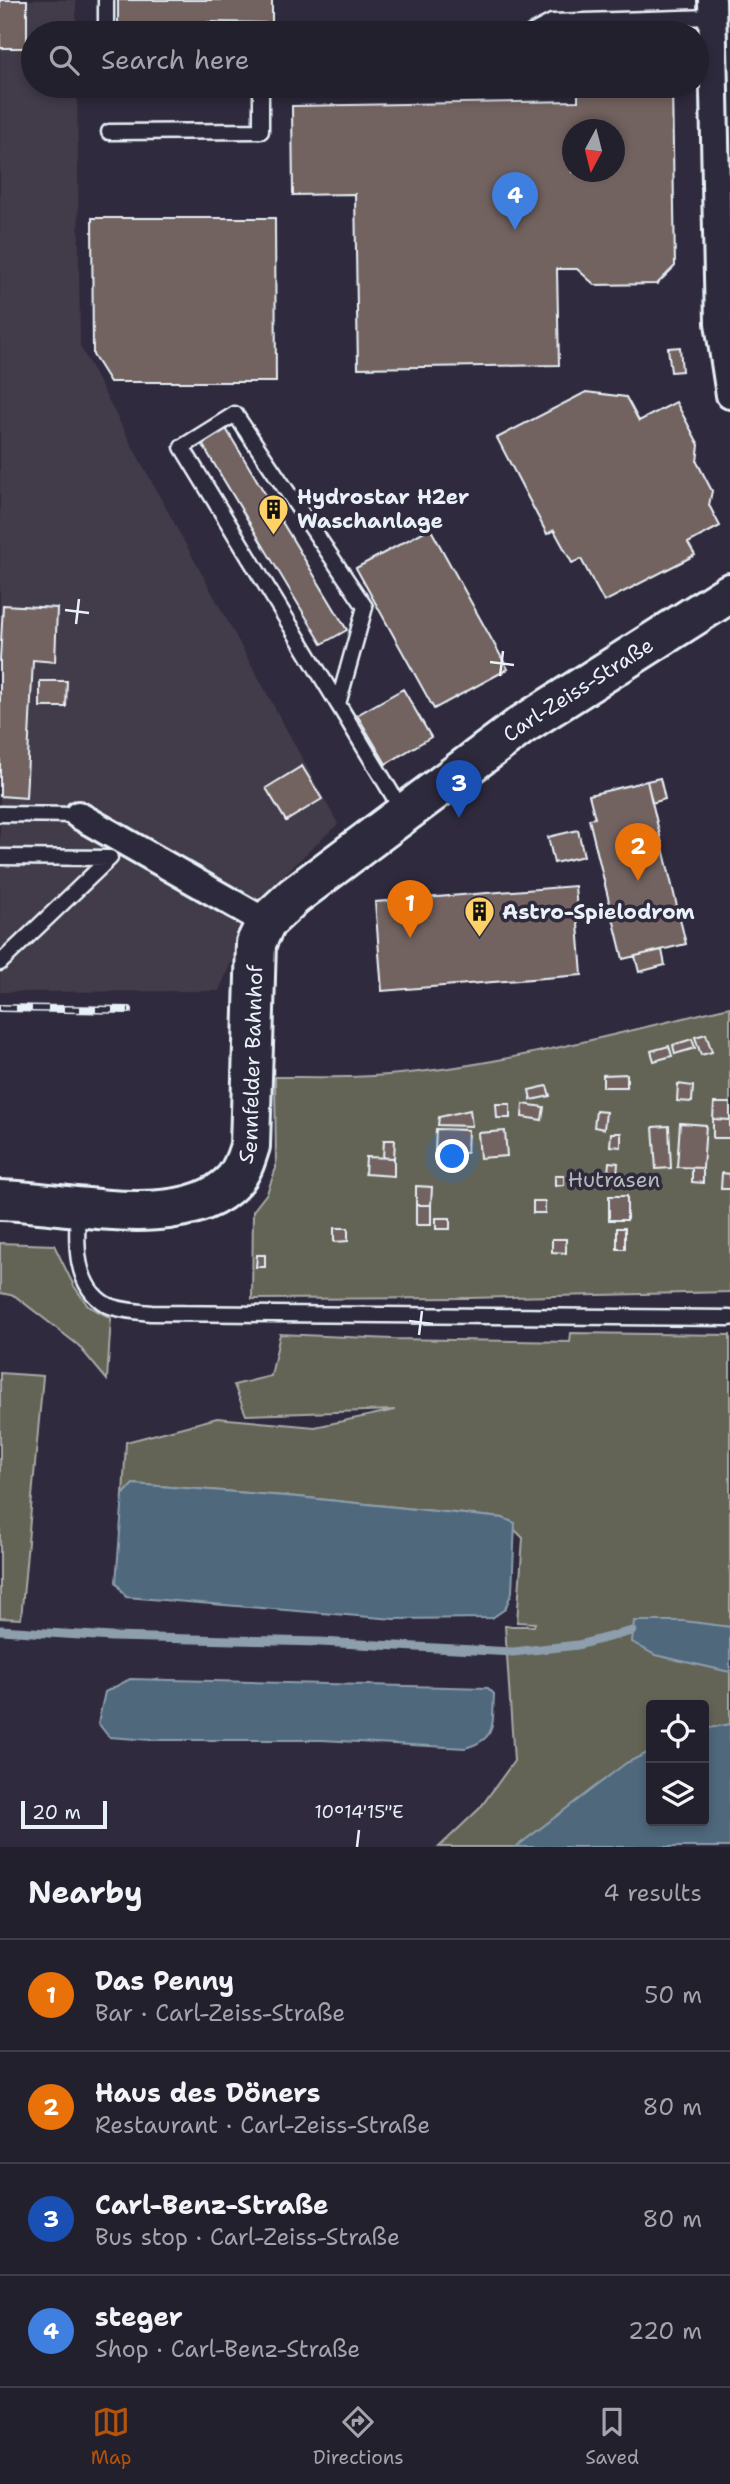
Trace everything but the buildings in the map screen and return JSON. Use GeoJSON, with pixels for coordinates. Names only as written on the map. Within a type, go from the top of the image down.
{"type":"FeatureCollection","features":[{"type":"Feature","properties":{"kind":"street"},"geometry":{"type":"LineString","coordinates":[[712,8],[723,255],[719,323],[730,395]]}},
{"type":"Feature","properties":{"kind":"street","name":"Carl-Zeiss-Straße"},"geometry":{"type":"LineString","coordinates":[[267,922],[294,896],[558,700],[730,593]]}},
{"type":"Feature","properties":{"kind":"street"},"geometry":{"type":"LineString","coordinates":[[78,815],[267,922]]}},
{"type":"Feature","properties":{"kind":"street","name":"Sennfelder Bahnhof"},"geometry":{"type":"LineString","coordinates":[[0,1200],[78,1209],[158,1210],[187,1207],[221,1191],[235,1179],[250,1146],[256,943],[267,922]]}},
{"type":"Feature","properties":{"kind":"lane"},"geometry":{"type":"LineString","coordinates":[[106,0],[106,21]]}},
{"type":"Feature","properties":{"kind":"lane"},"geometry":{"type":"LineString","coordinates":[[563,21],[712,8]]}},
{"type":"Feature","properties":{"kind":"lane"},"geometry":{"type":"LineString","coordinates":[[109,132],[261,131],[261,98]]}},
{"type":"Feature","properties":{"kind":"lane"},"geometry":{"type":"LineString","coordinates":[[338,704],[365,607],[235,414],[182,447],[403,813]]}},
{"type":"Feature","properties":{"kind":"lane"},"geometry":{"type":"LineString","coordinates":[[0,814],[78,815]]}},
{"type":"Feature","properties":{"kind":"lane"},"geometry":{"type":"LineString","coordinates":[[0,963],[110,858],[135,848]]}},
{"type":"Feature","properties":{"kind":"lane"},"geometry":{"type":"LineString","coordinates":[[0,857],[110,858]]}},
{"type":"Feature","properties":{"kind":"lane"},"geometry":{"type":"LineString","coordinates":[[78,1209],[77,1255],[82,1272],[97,1296],[108,1305],[123,1309],[151,1313],[730,1318]]}},
{"type":"Feature","properties":{"kind":"shaded area"},"geometry":{"type":"Polygon","coordinates":[[[0,0],[76,0],[76,21],[21,21],[21,98],[77,98],[80,346],[338,824],[257,900],[219,991],[0,992],[0,0]]]}},
{"type":"Feature","properties":{"kind":"green space","name":"Hutrasen"},"geometry":{"type":"Polygon","coordinates":[[[730,1007],[730,1292],[469,1298],[252,1299],[253,1211],[267,1193],[276,1168],[275,1077],[372,1076],[462,1066],[552,1049],[730,1007]]]}},
{"type":"Feature","properties":{"kind":"green space"},"geometry":{"type":"Polygon","coordinates":[[[0,1243],[54,1245],[74,1286],[88,1306],[111,1318],[107,1380],[78,1345],[15,1296],[0,1293],[0,1243]]]}},
{"type":"Feature","properties":{"kind":"green space"},"geometry":{"type":"Polygon","coordinates":[[[571,1333],[730,1335],[730,1847],[439,1847],[480,1808],[514,1761],[505,1626],[534,1626],[535,1623],[517,1622],[523,1538],[503,1518],[298,1497],[133,1484],[123,1495],[126,1442],[217,1418],[315,1427],[395,1410],[246,1415],[234,1385],[271,1376],[280,1334],[570,1342],[571,1333]]]}},
{"type":"Feature","properties":{"kind":"green space"},"geometry":{"type":"Polygon","coordinates":[[[0,1373],[43,1376],[21,1619],[0,1618],[0,1373]]]}},
{"type":"Feature","properties":{"kind":"water"},"geometry":{"type":"Polygon","coordinates":[[[133,1484],[298,1497],[503,1518],[515,1523],[512,1592],[505,1609],[492,1618],[394,1619],[126,1597],[116,1582],[123,1495],[133,1484]]]}},
{"type":"Feature","properties":{"kind":"water"},"geometry":{"type":"Polygon","coordinates":[[[634,1621],[684,1621],[730,1627],[730,1672],[655,1655],[632,1642],[634,1621]]]}},
{"type":"Feature","properties":{"kind":"water"},"geometry":{"type":"Polygon","coordinates":[[[130,1679],[488,1688],[494,1694],[493,1722],[483,1740],[465,1748],[322,1740],[151,1740],[109,1737],[98,1723],[105,1692],[130,1679]]]}},
{"type":"Feature","properties":{"kind":"water"},"geometry":{"type":"Polygon","coordinates":[[[730,1724],[730,1847],[516,1847],[626,1763],[646,1753],[646,1826],[709,1826],[709,1728],[730,1724]]]}},
{"type":"Feature","properties":{"kind":"waterway"},"geometry":{"type":"LineString","coordinates":[[0,1630],[112,1637],[320,1642],[513,1652],[578,1645],[632,1631]]}},
{"type":"Feature","properties":{"kind":"railway"},"geometry":{"type":"LineString","coordinates":[[0,1008],[129,1010]]}},
{"type":"Feature","properties":{"kind":"place","name":"steger"},"geometry":{"type":"Point","coordinates":[515,230]}},
{"type":"Feature","properties":{"kind":"place","name":"Hydrostar H2er Waschanlage"},"geometry":{"type":"Point","coordinates":[274,536]}},
{"type":"Feature","properties":{"kind":"place","name":"Carl-Benz-Straße"},"geometry":{"type":"Point","coordinates":[459,818]}},
{"type":"Feature","properties":{"kind":"place","name":"Haus des Döners"},"geometry":{"type":"Point","coordinates":[638,881]}},
{"type":"Feature","properties":{"kind":"place","name":"Das Penny"},"geometry":{"type":"Point","coordinates":[410,938]}},
{"type":"Feature","properties":{"kind":"place","name":"Astro-Spielodrom"},"geometry":{"type":"Point","coordinates":[479,939]}}]}
